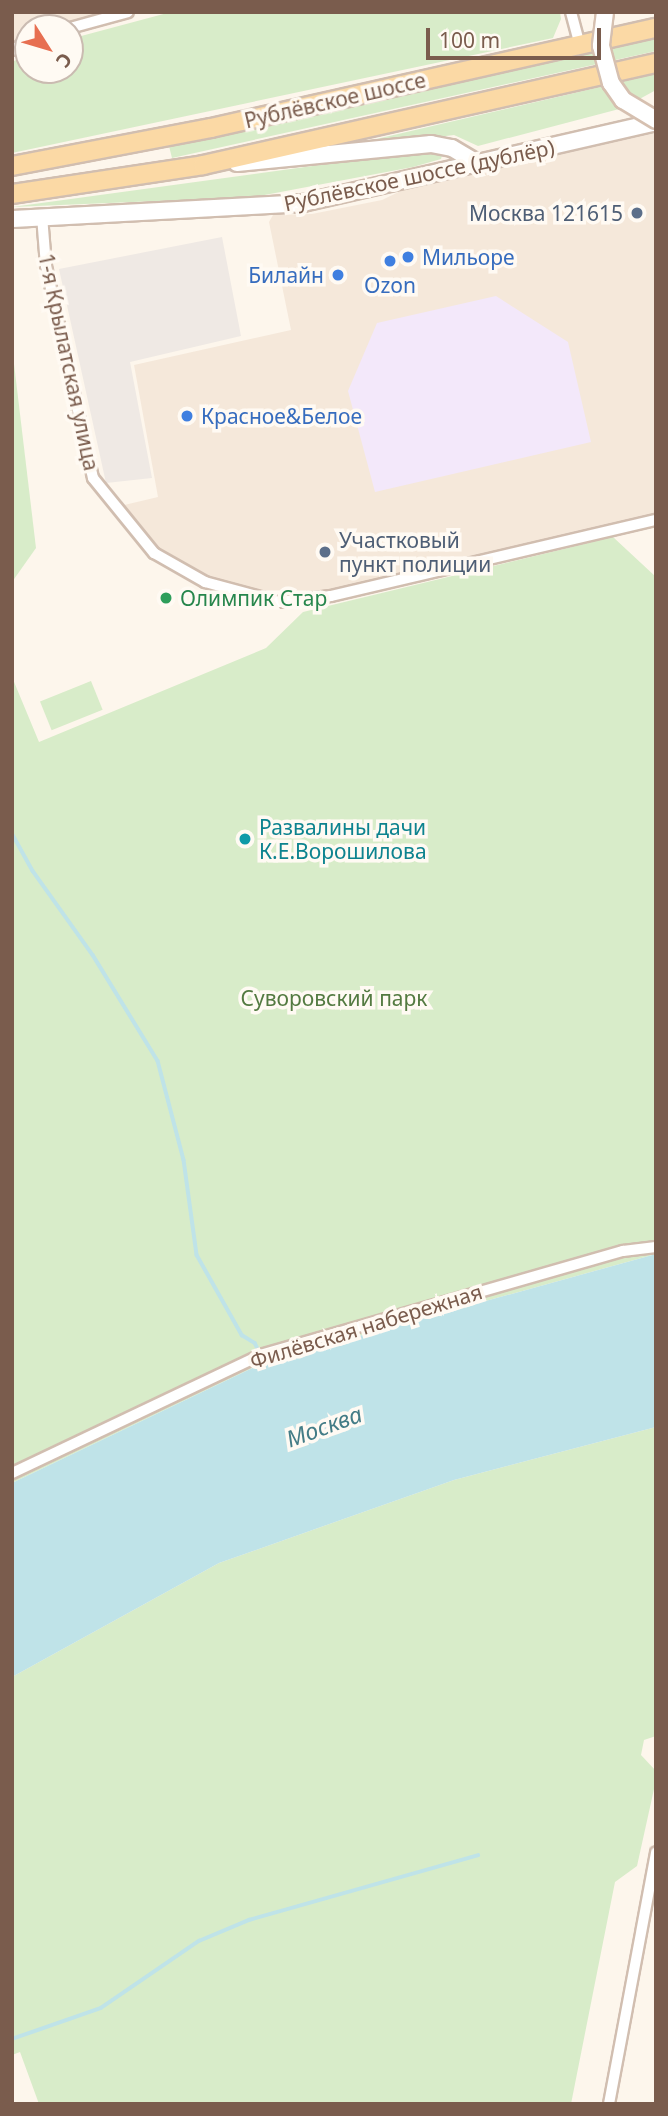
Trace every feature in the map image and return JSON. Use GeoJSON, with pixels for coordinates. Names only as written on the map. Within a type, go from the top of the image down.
{"type":"FeatureCollection","features":[{"type":"Feature","properties":{"kind":"main road"},"geometry":{"type":"LineString","coordinates":[[605,12],[601,46],[611,82],[623,100],[656,121]]}},
{"type":"Feature","properties":{"kind":"main road","name":"Рублёвское шоссе"},"geometry":{"type":"LineString","coordinates":[[12,166],[211,128],[656,28]]}},
{"type":"Feature","properties":{"kind":"main road","name":"Рублёвское шоссе"},"geometry":{"type":"LineString","coordinates":[[12,194],[203,165],[656,63]]}},
{"type":"Feature","properties":{"kind":"main road","name":"Рублёвское шоссе (дублёр)"},"geometry":{"type":"LineString","coordinates":[[12,219],[303,203],[656,121]]}},
{"type":"Feature","properties":{"kind":"main road"},"geometry":{"type":"LineString","coordinates":[[203,165],[431,144],[452,148],[477,163]]}},
{"type":"Feature","properties":{"kind":"street"},"geometry":{"type":"LineString","coordinates":[[84,25],[128,12]]}},
{"type":"Feature","properties":{"kind":"street"},"geometry":{"type":"LineString","coordinates":[[571,12],[580,44]]}},
{"type":"Feature","properties":{"kind":"street","name":"1-я Крылатская улица"},"geometry":{"type":"LineString","coordinates":[[42,216],[46,266],[93,478],[154,553],[205,582],[279,602],[331,596],[656,520]]}},
{"type":"Feature","properties":{"kind":"street","name":"Филёвская набережная"},"geometry":{"type":"LineString","coordinates":[[12,1473],[260,1354],[623,1251],[656,1247]]}},
{"type":"Feature","properties":{"kind":"street"},"geometry":{"type":"LineString","coordinates":[[610,2104],[656,1852]]}},
{"type":"Feature","properties":{"kind":"shaded area"},"geometry":{"type":"Polygon","coordinates":[[[12,12],[102,12],[84,18],[84,14],[14,14],[12,43],[12,12]]]}},
{"type":"Feature","properties":{"kind":"shaded area"},"geometry":{"type":"Polygon","coordinates":[[[656,133],[656,518],[329,590],[267,594],[208,577],[157,549],[120,506],[158,497],[134,365],[291,330],[269,222],[273,215],[312,214],[382,200],[407,188],[656,133]]]}},
{"type":"Feature","properties":{"kind":"shaded area"},"geometry":{"type":"Polygon","coordinates":[[[222,237],[241,336],[130,362],[152,478],[106,483],[59,269],[222,237]]]}},
{"type":"Feature","properties":{"kind":"shaded area"},"geometry":{"type":"Polygon","coordinates":[[[496,296],[568,342],[591,442],[375,492],[348,391],[377,323],[496,296]]]}},
{"type":"Feature","properties":{"kind":"green space"},"geometry":{"type":"Polygon","coordinates":[[[171,12],[560,12],[561,19],[553,38],[12,153],[12,62],[14,61],[14,84],[84,84],[84,35],[171,12]]]}},
{"type":"Feature","properties":{"kind":"green space"},"geometry":{"type":"Polygon","coordinates":[[[656,36],[656,51],[172,158],[169,146],[656,36]]]}},
{"type":"Feature","properties":{"kind":"green space"},"geometry":{"type":"Polygon","coordinates":[[[656,74],[656,90],[623,108],[478,146],[454,135],[329,150],[656,74]]]}},
{"type":"Feature","properties":{"kind":"green space"},"geometry":{"type":"Polygon","coordinates":[[[422,151],[443,152],[441,159],[413,167],[254,197],[12,207],[422,151]]]}},
{"type":"Feature","properties":{"kind":"green space"},"geometry":{"type":"Polygon","coordinates":[[[12,347],[36,548],[12,582],[12,347]]]}},
{"type":"Feature","properties":{"kind":"green space","name":"Суворовский парк"},"geometry":{"type":"Polygon","coordinates":[[[613,537],[656,577],[656,1254],[265,1362],[12,1483],[12,677],[39,742],[266,648],[303,612],[613,537]]]}},
{"type":"Feature","properties":{"kind":"green space"},"geometry":{"type":"Polygon","coordinates":[[[91,681],[103,710],[52,730],[40,702],[91,681]]]}},
{"type":"Feature","properties":{"kind":"green space"},"geometry":{"type":"Polygon","coordinates":[[[656,1427],[656,1736],[644,1740],[641,1755],[656,1771],[656,1780],[637,1866],[615,1882],[571,2104],[39,2104],[20,2052],[12,2055],[12,1677],[219,1563],[454,1480],[656,1427]]]}},
{"type":"Feature","properties":{"kind":"water","name":"Москва"},"geometry":{"type":"Polygon","coordinates":[[[656,1254],[656,1427],[454,1480],[219,1563],[12,1677],[12,1483],[265,1362],[656,1254]]]}},
{"type":"Feature","properties":{"kind":"waterway"},"geometry":{"type":"LineString","coordinates":[[12,833],[33,871],[93,955],[158,1061],[184,1160],[197,1255],[242,1335],[255,1343],[265,1362]]}},
{"type":"Feature","properties":{"kind":"waterway"},"geometry":{"type":"LineString","coordinates":[[12,2039],[101,2008],[199,1941],[249,1920],[478,1855]]}},
{"type":"Feature","properties":{"kind":"place","name":"Москва 121615"},"geometry":{"type":"Point","coordinates":[637,213]}},
{"type":"Feature","properties":{"kind":"place","name":"Мильоре"},"geometry":{"type":"Point","coordinates":[408,257]}},
{"type":"Feature","properties":{"kind":"place","name":"Ozon"},"geometry":{"type":"Point","coordinates":[390,261]}},
{"type":"Feature","properties":{"kind":"place","name":"Билайн"},"geometry":{"type":"Point","coordinates":[338,275]}},
{"type":"Feature","properties":{"kind":"place","name":"Красное&Белое"},"geometry":{"type":"Point","coordinates":[187,416]}},
{"type":"Feature","properties":{"kind":"place","name":"Участковый пункт полиции"},"geometry":{"type":"Point","coordinates":[325,552]}},
{"type":"Feature","properties":{"kind":"place","name":"Олимпик Стар"},"geometry":{"type":"Point","coordinates":[166,598]}},
{"type":"Feature","properties":{"kind":"place","name":"Развалины дачи К.Е.Ворошилова"},"geometry":{"type":"Point","coordinates":[245,839]}}]}
